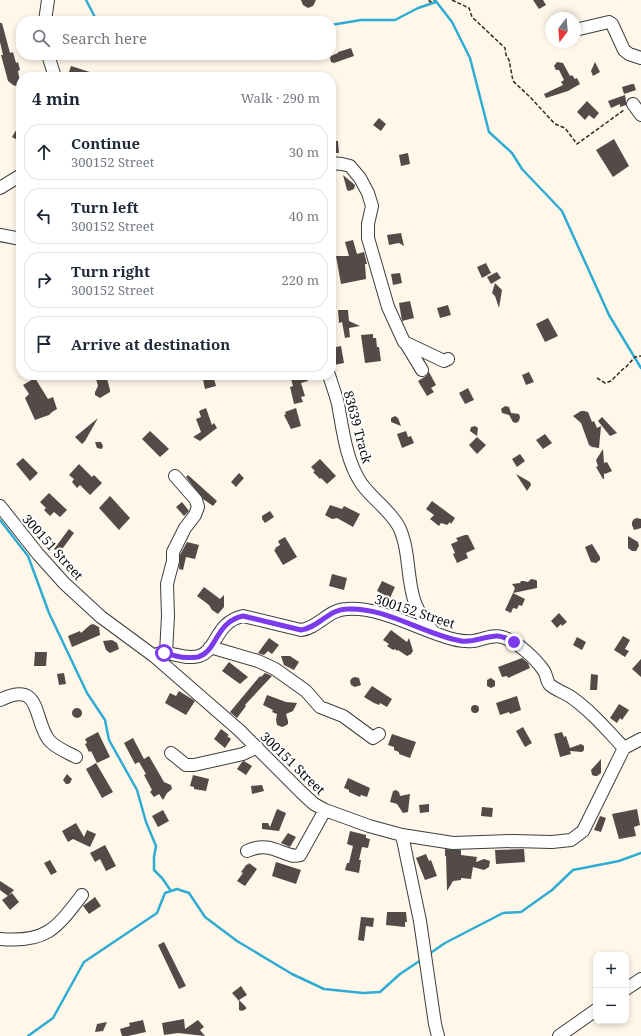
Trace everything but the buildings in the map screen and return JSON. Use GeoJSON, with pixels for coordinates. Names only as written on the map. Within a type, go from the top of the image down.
{"type":"FeatureCollection","features":[{"type":"Feature","properties":{"kind":"street"},"geometry":{"type":"LineString","coordinates":[[46,16],[48,0]]}},
{"type":"Feature","properties":{"kind":"street"},"geometry":{"type":"LineString","coordinates":[[581,29],[609,22],[612,24],[626,52],[641,58]]}},
{"type":"Feature","properties":{"kind":"street"},"geometry":{"type":"LineString","coordinates":[[50,60],[53,72]]}},
{"type":"Feature","properties":{"kind":"street"},"geometry":{"type":"LineString","coordinates":[[633,104],[641,115]]}},
{"type":"Feature","properties":{"kind":"street"},"geometry":{"type":"LineString","coordinates":[[336,163],[350,166],[360,178],[368,193],[372,206],[368,224],[368,238],[388,307],[406,346],[422,370]]}},
{"type":"Feature","properties":{"kind":"street"},"geometry":{"type":"LineString","coordinates":[[0,188],[16,178]]}},
{"type":"Feature","properties":{"kind":"street"},"geometry":{"type":"LineString","coordinates":[[0,235],[16,238]]}},
{"type":"Feature","properties":{"kind":"street"},"geometry":{"type":"LineString","coordinates":[[404,342],[444,361],[448,359]]}},
{"type":"Feature","properties":{"kind":"street","name":"83639 Track"},"geometry":{"type":"LineString","coordinates":[[330,380],[337,403],[343,435],[357,475],[362,484],[386,509],[398,526],[405,545],[413,597],[421,614],[434,633]]}},
{"type":"Feature","properties":{"kind":"street"},"geometry":{"type":"LineString","coordinates":[[166,653],[168,616],[167,584],[173,561],[173,552],[185,528],[195,515],[198,507],[196,500],[175,476]]}},
{"type":"Feature","properties":{"kind":"street","name":"300151 Street"},"geometry":{"type":"LineString","coordinates":[[0,506],[38,554],[64,582],[101,617],[154,656],[257,747],[314,804],[325,810],[369,826],[402,835],[453,843],[513,841],[552,842],[571,840],[583,830],[589,820],[624,748]]}},
{"type":"Feature","properties":{"kind":"street","name":"300152 Street"},"geometry":{"type":"LineString","coordinates":[[210,648],[218,633],[229,621],[235,618],[243,616],[301,630],[313,626],[339,610],[347,609],[366,610],[390,616],[434,633],[462,641],[501,636],[514,642],[530,656],[543,670],[551,685],[572,698],[600,723],[624,748]]}},
{"type":"Feature","properties":{"kind":"street"},"geometry":{"type":"LineString","coordinates":[[154,656],[160,653],[166,653],[177,656],[193,657],[200,656],[210,648],[258,661],[275,669],[306,691],[320,707],[343,716],[374,738],[379,734]]}},
{"type":"Feature","properties":{"kind":"street"},"geometry":{"type":"LineString","coordinates":[[0,700],[17,694],[22,694],[32,699],[49,740],[54,745],[76,757]]}},
{"type":"Feature","properties":{"kind":"street"},"geometry":{"type":"LineString","coordinates":[[624,748],[641,740]]}},
{"type":"Feature","properties":{"kind":"street"},"geometry":{"type":"LineString","coordinates":[[171,753],[186,765],[243,754],[257,747]]}},
{"type":"Feature","properties":{"kind":"street"},"geometry":{"type":"LineString","coordinates":[[248,851],[265,846],[294,856],[300,855],[325,810]]}},
{"type":"Feature","properties":{"kind":"street"},"geometry":{"type":"LineString","coordinates":[[402,835],[420,921],[438,1036]]}},
{"type":"Feature","properties":{"kind":"street"},"geometry":{"type":"LineString","coordinates":[[0,939],[33,939],[56,927],[82,895]]}},
{"type":"Feature","properties":{"kind":"street"},"geometry":{"type":"LineString","coordinates":[[628,988],[641,979]]}},
{"type":"Feature","properties":{"kind":"street"},"geometry":{"type":"LineString","coordinates":[[559,1036],[593,1012]]}},
{"type":"Feature","properties":{"kind":"path"},"geometry":{"type":"LineString","coordinates":[[430,1],[434,0]]}},
{"type":"Feature","properties":{"kind":"path"},"geometry":{"type":"LineString","coordinates":[[452,0],[469,8],[472,17],[505,48],[513,81],[555,124],[565,128],[577,144],[633,104]]}},
{"type":"Feature","properties":{"kind":"path"},"geometry":{"type":"LineString","coordinates":[[597,378],[604,383],[611,381],[635,358],[641,356]]}},
{"type":"Feature","properties":{"kind":"waterway"},"geometry":{"type":"LineString","coordinates":[[86,0],[94,16]]}},
{"type":"Feature","properties":{"kind":"waterway"},"geometry":{"type":"LineString","coordinates":[[435,0],[452,22],[470,58],[489,132],[512,153],[522,169],[562,211],[609,315],[641,368]]}},
{"type":"Feature","properties":{"kind":"waterway"},"geometry":{"type":"LineString","coordinates":[[336,24],[361,20],[395,20],[418,8],[436,2]]}},
{"type":"Feature","properties":{"kind":"waterway"},"geometry":{"type":"LineString","coordinates":[[0,520],[28,556],[49,613],[87,693],[105,720],[109,740],[137,790],[146,822],[156,846],[154,870],[171,891]]}},
{"type":"Feature","properties":{"kind":"waterway"},"geometry":{"type":"LineString","coordinates":[[429,954],[445,943],[503,913],[521,912],[552,890],[573,870],[619,861],[641,853]]}},
{"type":"Feature","properties":{"kind":"waterway"},"geometry":{"type":"LineString","coordinates":[[28,1036],[53,1018],[84,962],[157,913],[165,893],[177,889],[189,893],[205,917],[237,941],[292,974],[324,989],[363,993],[380,992],[400,974],[421,960]]}},
{"type":"Feature","properties":{"kind":"route"},"geometry":{"type":"LineString","coordinates":[[164,653],[187,658],[200,656],[210,648],[218,633],[229,621],[243,616],[301,630],[313,626],[339,610],[347,609],[366,610],[390,616],[441,636],[462,641],[501,636],[514,642]]}}]}
